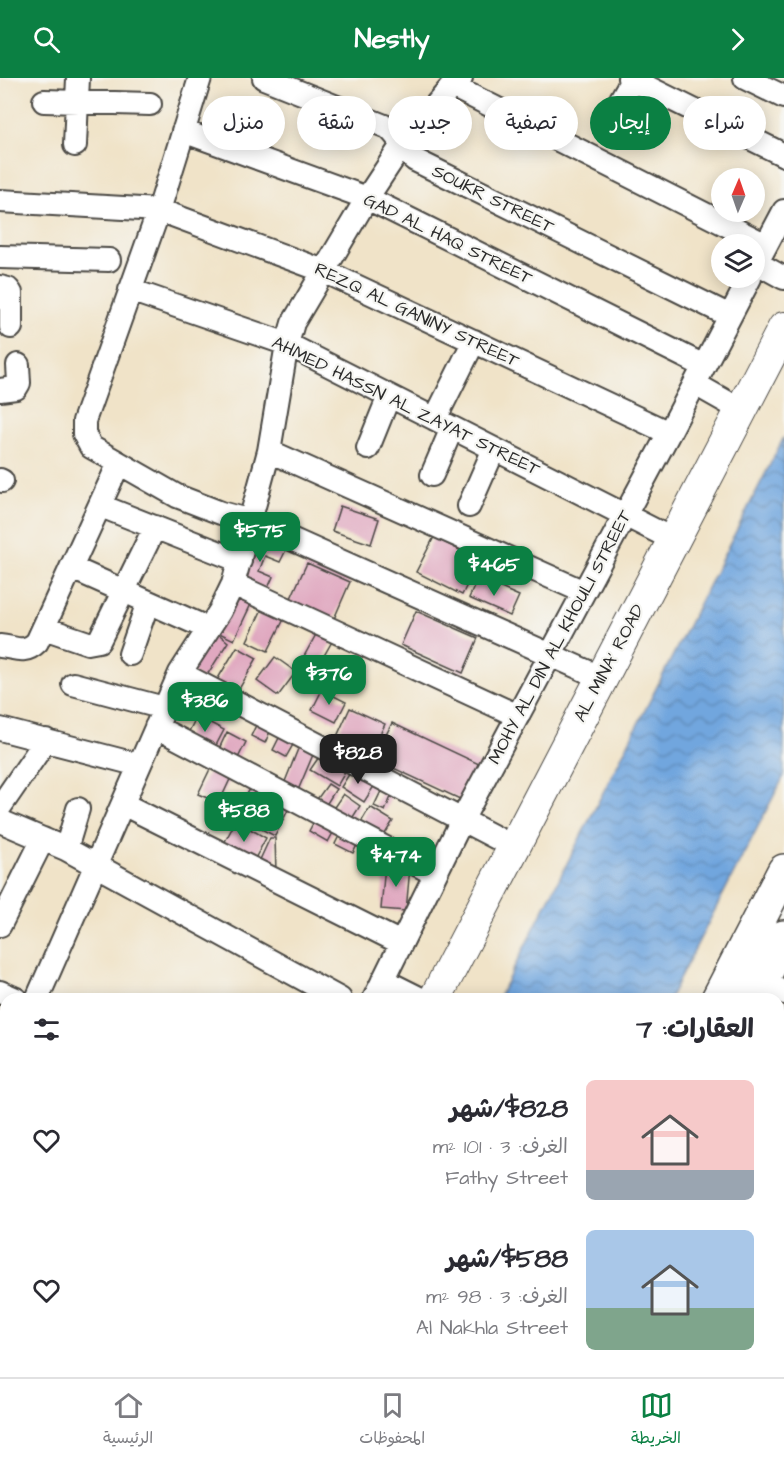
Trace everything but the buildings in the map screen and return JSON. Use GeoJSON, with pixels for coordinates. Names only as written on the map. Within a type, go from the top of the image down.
{"type":"FeatureCollection","features":[{"type":"Feature","properties":{"kind":"highway"},"geometry":{"type":"LineString","coordinates":[[721,993],[784,871]]}},
{"type":"Feature","properties":{"kind":"highway"},"geometry":{"type":"LineString","coordinates":[[766,991],[784,937]]}},
{"type":"Feature","properties":{"kind":"street"},"geometry":{"type":"LineString","coordinates":[[75,145],[78,78]]}},
{"type":"Feature","properties":{"kind":"street"},"geometry":{"type":"LineString","coordinates":[[200,78],[159,210],[84,421],[84,434],[91,447],[177,496],[221,513],[251,521],[602,678]]}},
{"type":"Feature","properties":{"kind":"street","name":"SOUKR STREET"},"geometry":{"type":"LineString","coordinates":[[264,78],[388,128]]}},
{"type":"Feature","properties":{"kind":"street"},"geometry":{"type":"LineString","coordinates":[[745,78],[784,98]]}},
{"type":"Feature","properties":{"kind":"street"},"geometry":{"type":"LineString","coordinates":[[622,96],[630,79],[784,155]]}},
{"type":"Feature","properties":{"kind":"street"},"geometry":{"type":"LineString","coordinates":[[445,96],[457,82],[711,236]]}},
{"type":"Feature","properties":{"kind":"street"},"geometry":{"type":"LineString","coordinates":[[44,101],[150,104]]}},
{"type":"Feature","properties":{"kind":"street","name":"GAD AL HAQ STREET"},"geometry":{"type":"LineString","coordinates":[[183,131],[367,198],[700,375],[741,410]]}},
{"type":"Feature","properties":{"kind":"street"},"geometry":{"type":"LineString","coordinates":[[40,993],[180,673],[220,611],[233,584],[269,451],[293,323],[367,198],[399,150]]}},
{"type":"Feature","properties":{"kind":"street","name":"SOUKR STREET"},"geometry":{"type":"LineString","coordinates":[[404,150],[415,160],[730,316]]}},
{"type":"Feature","properties":{"kind":"street","name":"REZQ AL GANINY STREET"},"geometry":{"type":"LineString","coordinates":[[0,201],[159,210],[324,271],[669,433]]}},
{"type":"Feature","properties":{"kind":"street","name":"MOHY AL DIN AL KHOULI STREET"},"geometry":{"type":"LineString","coordinates":[[765,248],[784,211]]}},
{"type":"Feature","properties":{"kind":"street"},"geometry":{"type":"LineString","coordinates":[[0,257],[109,260]]}},
{"type":"Feature","properties":{"kind":"street"},"geometry":{"type":"LineString","coordinates":[[765,268],[784,278]]}},
{"type":"Feature","properties":{"kind":"street"},"geometry":{"type":"LineString","coordinates":[[0,286],[5,287],[11,293],[12,327]]}},
{"type":"Feature","properties":{"kind":"street","name":"MOHY AL DIN AL KHOULI STREET"},"geometry":{"type":"LineString","coordinates":[[378,990],[462,820],[745,288]]}},
{"type":"Feature","properties":{"kind":"street","name":"AHMED HASSN AL ZAYAT STREET"},"geometry":{"type":"LineString","coordinates":[[130,290],[288,344],[674,540]]}},
{"type":"Feature","properties":{"kind":"street","name":"AL MINA' ROAD"},"geometry":{"type":"LineString","coordinates":[[438,993],[784,328]]}},
{"type":"Feature","properties":{"kind":"street"},"geometry":{"type":"LineString","coordinates":[[432,475],[443,424],[474,342]]}},
{"type":"Feature","properties":{"kind":"street"},"geometry":{"type":"LineString","coordinates":[[0,390],[16,388],[19,383],[18,365]]}},
{"type":"Feature","properties":{"kind":"street"},"geometry":{"type":"LineString","coordinates":[[368,448],[389,396]]}},
{"type":"Feature","properties":{"kind":"street"},"geometry":{"type":"LineString","coordinates":[[469,506],[494,449]]}},
{"type":"Feature","properties":{"kind":"street"},"geometry":{"type":"LineString","coordinates":[[269,451],[584,592]]}},
{"type":"Feature","properties":{"kind":"street"},"geometry":{"type":"LineString","coordinates":[[0,646],[21,651],[37,642],[119,464]]}},
{"type":"Feature","properties":{"kind":"street"},"geometry":{"type":"LineString","coordinates":[[100,506],[240,561]]}},
{"type":"Feature","properties":{"kind":"street"},"geometry":{"type":"LineString","coordinates":[[44,628],[88,643],[102,638],[154,527]]}},
{"type":"Feature","properties":{"kind":"street"},"geometry":{"type":"LineString","coordinates":[[72,568],[207,628]]}},
{"type":"Feature","properties":{"kind":"street"},"geometry":{"type":"LineString","coordinates":[[233,584],[518,716]]}},
{"type":"Feature","properties":{"kind":"street"},"geometry":{"type":"LineString","coordinates":[[130,654],[148,603]]}},
{"type":"Feature","properties":{"kind":"street"},"geometry":{"type":"LineString","coordinates":[[180,673],[514,847]]}},
{"type":"Feature","properties":{"kind":"street"},"geometry":{"type":"LineString","coordinates":[[73,684],[160,718],[435,874]]}},
{"type":"Feature","properties":{"kind":"street"},"geometry":{"type":"LineString","coordinates":[[0,729],[140,765]]}},
{"type":"Feature","properties":{"kind":"street"},"geometry":{"type":"LineString","coordinates":[[0,807],[46,741]]}},
{"type":"Feature","properties":{"kind":"street"},"geometry":{"type":"LineString","coordinates":[[123,804],[401,943]]}},
{"type":"Feature","properties":{"kind":"street"},"geometry":{"type":"LineString","coordinates":[[66,849],[78,809]]}},
{"type":"Feature","properties":{"kind":"street"},"geometry":{"type":"LineString","coordinates":[[0,821],[97,865],[329,993]]}},
{"type":"Feature","properties":{"kind":"street"},"geometry":{"type":"LineString","coordinates":[[0,925],[44,839]]}},
{"type":"Feature","properties":{"kind":"water"},"geometry":{"type":"Polygon","coordinates":[[[784,437],[784,776],[672,993],[501,993],[784,437]]]}}]}
